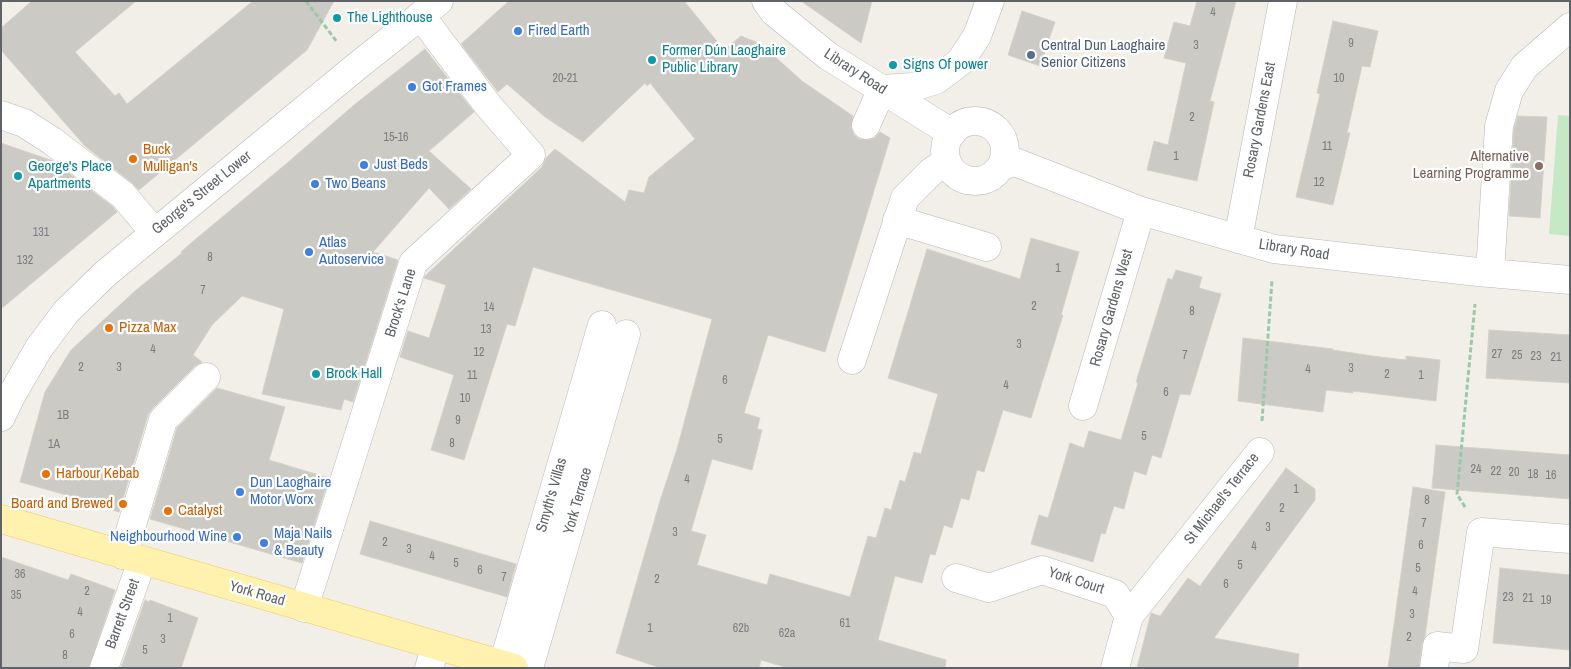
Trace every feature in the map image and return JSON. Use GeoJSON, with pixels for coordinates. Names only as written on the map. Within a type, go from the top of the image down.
{"type":"FeatureCollection","features":[{"type":"Feature","properties":{"kind":"main road","name":"York Road"},"geometry":{"type":"LineString","coordinates":[[1,519],[304,608],[433,657],[515,667]]}},
{"type":"Feature","properties":{"kind":"street","name":"Library Road"},"geometry":{"type":"LineString","coordinates":[[766,1],[774,12],[828,56],[952,133]]}},
{"type":"Feature","properties":{"kind":"street"},"geometry":{"type":"LineString","coordinates":[[866,124],[882,89],[913,87],[936,80],[960,62],[977,36],[990,1]]}},
{"type":"Feature","properties":{"kind":"street","name":"Rosary Gardens East"},"geometry":{"type":"LineString","coordinates":[[1238,240],[1283,1]]}},
{"type":"Feature","properties":{"kind":"street","name":"George's Street Lower"},"geometry":{"type":"LineString","coordinates":[[1,417],[39,348],[66,312],[104,274],[356,66],[430,9]]}},
{"type":"Feature","properties":{"kind":"street","name":"Brock's Lane"},"geometry":{"type":"LineString","coordinates":[[304,608],[414,263],[531,155],[487,104],[430,9]]}},
{"type":"Feature","properties":{"kind":"street"},"geometry":{"type":"LineString","coordinates":[[1484,272],[1499,126],[1509,91],[1524,67],[1570,27]]}},
{"type":"Feature","properties":{"kind":"street"},"geometry":{"type":"LineString","coordinates":[[1,116],[24,124],[52,141],[123,195],[154,232]]}},
{"type":"Feature","properties":{"kind":"street"},"geometry":{"type":"LineString","coordinates":[[968,122],[987,124],[996,130],[1002,138],[1005,157],[995,174],[986,179],[977,181],[967,180],[958,176],[947,161],[945,151],[947,142],[959,126],[968,122]]}},
{"type":"Feature","properties":{"kind":"street"},"geometry":{"type":"LineString","coordinates":[[852,360],[905,198],[931,172],[947,161]]}},
{"type":"Feature","properties":{"kind":"street","name":"Library Road"},"geometry":{"type":"LineString","coordinates":[[1001,166],[1015,162],[1141,210],[1274,249],[1570,280]]}},
{"type":"Feature","properties":{"kind":"street","name":"Rosary Gardens West"},"geometry":{"type":"LineString","coordinates":[[1083,406],[1141,210]]}},
{"type":"Feature","properties":{"kind":"street"},"geometry":{"type":"LineString","coordinates":[[897,220],[987,247]]}},
{"type":"Feature","properties":{"kind":"street","name":"Smyth's Villas"},"geometry":{"type":"LineString","coordinates":[[515,667],[614,330]]}},
{"type":"Feature","properties":{"kind":"street","name":"Barrett Street"},"geometry":{"type":"LineString","coordinates":[[104,668],[133,558],[163,420],[206,377]]}},
{"type":"Feature","properties":{"kind":"street","name":"St Michael's Terrace"},"geometry":{"type":"LineString","coordinates":[[1115,668],[1130,616],[1260,452]]}},
{"type":"Feature","properties":{"kind":"street"},"geometry":{"type":"LineString","coordinates":[[1434,668],[1437,646],[1464,649],[1481,532],[1570,539]]}},
{"type":"Feature","properties":{"kind":"street","name":"York Court"},"geometry":{"type":"LineString","coordinates":[[956,578],[989,588],[1042,570],[1115,594],[1130,616]]}},
{"type":"Feature","properties":{"kind":"path"},"geometry":{"type":"LineString","coordinates":[[306,1],[356,66]]}},
{"type":"Feature","properties":{"kind":"path","name":"St Michael's Terrace"},"geometry":{"type":"LineString","coordinates":[[1260,452],[1274,249]]}},
{"type":"Feature","properties":{"kind":"path"},"geometry":{"type":"LineString","coordinates":[[1481,532],[1457,494],[1484,272]]}},
{"type":"Feature","properties":{"kind":"green space"},"geometry":{"type":"Polygon","coordinates":[[[1558,115],[1570,116],[1570,236],[1549,234],[1558,115]]]}},
{"type":"Feature","properties":{"kind":"building"},"geometry":{"type":"Polygon","coordinates":[[[32,1],[136,1],[75,52],[115,96],[119,93],[127,104],[253,1],[334,1],[307,50],[139,190],[85,146],[1,50],[1,28],[32,1]]]}},
{"type":"Feature","properties":{"kind":"building"},"geometry":{"type":"Polygon","coordinates":[[[509,1],[684,1],[724,50],[741,36],[761,44],[802,81],[853,116],[851,127],[854,135],[859,139],[868,140],[875,138],[880,132],[890,138],[825,352],[768,335],[744,413],[760,418],[757,429],[762,430],[752,470],[712,459],[691,531],[706,535],[697,565],[767,585],[770,574],[850,597],[868,536],[876,538],[885,508],[891,510],[900,480],[905,482],[914,452],[921,454],[938,394],[888,378],[927,249],[1020,279],[1031,238],[1079,252],[1061,315],[1063,315],[1031,418],[1003,410],[984,472],[977,470],[969,500],[961,498],[952,528],[944,525],[935,555],[930,554],[922,583],[895,576],[878,640],[946,660],[945,668],[788,668],[761,660],[759,668],[661,668],[616,653],[677,449],[712,319],[533,267],[515,326],[507,324],[464,460],[431,450],[454,375],[400,357],[408,331],[429,338],[446,285],[424,278],[425,276],[542,167],[546,158],[555,149],[625,202],[629,190],[644,193],[649,177],[695,139],[650,83],[647,86],[645,83],[583,142],[545,117],[507,84],[498,92],[461,44],[509,1]]]}},
{"type":"Feature","properties":{"kind":"building"},"geometry":{"type":"Polygon","coordinates":[[[801,1],[872,1],[861,43],[801,1]]]}},
{"type":"Feature","properties":{"kind":"building"},"geometry":{"type":"Polygon","coordinates":[[[1197,1],[1236,1],[1210,101],[1214,102],[1197,181],[1147,170],[1154,141],[1168,145],[1186,63],[1164,58],[1174,22],[1190,26],[1197,1]]]}},
{"type":"Feature","properties":{"kind":"building"},"geometry":{"type":"Polygon","coordinates":[[[1022,11],[1055,22],[1040,66],[1008,55],[1022,11]]]}},
{"type":"Feature","properties":{"kind":"building"},"geometry":{"type":"Polygon","coordinates":[[[1333,21],[1378,31],[1370,67],[1362,66],[1347,133],[1350,133],[1333,205],[1296,197],[1320,94],[1317,93],[1333,21]]]}},
{"type":"Feature","properties":{"kind":"building"},"geometry":{"type":"Polygon","coordinates":[[[425,49],[474,112],[429,151],[471,189],[449,209],[429,188],[373,252],[398,260],[353,402],[344,399],[341,410],[262,394],[284,309],[242,296],[212,325],[193,355],[202,362],[195,366],[148,415],[119,512],[87,503],[88,501],[20,482],[45,392],[71,350],[191,243],[354,105],[425,49]]]}},
{"type":"Feature","properties":{"kind":"building"},"geometry":{"type":"Polygon","coordinates":[[[1518,116],[1547,117],[1540,218],[1509,216],[1514,129],[1518,116]]]}},
{"type":"Feature","properties":{"kind":"building"},"geometry":{"type":"Polygon","coordinates":[[[1,143],[53,161],[112,206],[117,212],[1,309],[1,143]]]}},
{"type":"Feature","properties":{"kind":"building"},"geometry":{"type":"Polygon","coordinates":[[[1176,270],[1202,277],[1199,288],[1221,294],[1190,395],[1180,394],[1161,458],[1152,455],[1146,475],[1134,471],[1124,509],[1114,506],[1105,534],[1101,533],[1093,562],[1031,544],[1039,515],[1048,518],[1070,443],[1084,448],[1089,431],[1121,440],[1138,383],[1136,382],[1168,278],[1172,280],[1176,270]]]}},
{"type":"Feature","properties":{"kind":"building"},"geometry":{"type":"Polygon","coordinates":[[[1489,330],[1570,335],[1570,383],[1486,378],[1489,330]]]}},
{"type":"Feature","properties":{"kind":"building"},"geometry":{"type":"Polygon","coordinates":[[[1243,338],[1406,360],[1406,356],[1440,360],[1436,401],[1353,391],[1353,393],[1326,390],[1323,412],[1238,401],[1243,338]]]}},
{"type":"Feature","properties":{"kind":"building"},"geometry":{"type":"Polygon","coordinates":[[[217,388],[285,407],[269,460],[329,478],[302,563],[150,519],[177,428],[217,388]]]}},
{"type":"Feature","properties":{"kind":"building"},"geometry":{"type":"Polygon","coordinates":[[[1436,445],[1570,455],[1570,499],[1432,488],[1436,445]]]}},
{"type":"Feature","properties":{"kind":"building"},"geometry":{"type":"Polygon","coordinates":[[[1286,468],[1315,489],[1315,500],[1214,638],[1299,654],[1298,668],[1137,668],[1151,613],[1160,616],[1188,578],[1200,586],[1286,468]]]}},
{"type":"Feature","properties":{"kind":"building"},"geometry":{"type":"Polygon","coordinates":[[[1413,487],[1445,492],[1419,668],[1388,668],[1413,487]]]}},
{"type":"Feature","properties":{"kind":"building"},"geometry":{"type":"Polygon","coordinates":[[[370,521],[516,564],[507,597],[360,554],[370,521]]]}},
{"type":"Feature","properties":{"kind":"building"},"geometry":{"type":"Polygon","coordinates":[[[1,557],[68,580],[71,574],[115,590],[89,668],[1,668],[1,557]]]}},
{"type":"Feature","properties":{"kind":"building"},"geometry":{"type":"Polygon","coordinates":[[[1500,568],[1570,575],[1570,650],[1493,643],[1500,568]]]}},
{"type":"Feature","properties":{"kind":"building"},"geometry":{"type":"Polygon","coordinates":[[[145,600],[149,602],[150,600],[198,618],[181,668],[121,668],[145,600]]]}},
{"type":"Feature","properties":{"kind":"place","name":"The Lighthouse"},"geometry":{"type":"Point","coordinates":[337,18]}},
{"type":"Feature","properties":{"kind":"place","name":"Fired Earth"},"geometry":{"type":"Point","coordinates":[518,31]}},
{"type":"Feature","properties":{"kind":"place","name":"Central Dun Laoghaire Senior Citizens"},"geometry":{"type":"Point","coordinates":[1031,55]}},
{"type":"Feature","properties":{"kind":"place","name":"Former Dún Laoghaire Public Library"},"geometry":{"type":"Point","coordinates":[652,60]}},
{"type":"Feature","properties":{"kind":"place","name":"Signs Of power"},"geometry":{"type":"Point","coordinates":[893,65]}},
{"type":"Feature","properties":{"kind":"place","name":"Got Frames"},"geometry":{"type":"Point","coordinates":[412,87]}},
{"type":"Feature","properties":{"kind":"place","name":"Buck Mulligan's"},"geometry":{"type":"Point","coordinates":[133,159]}},
{"type":"Feature","properties":{"kind":"place","name":"Just Beds"},"geometry":{"type":"Point","coordinates":[364,165]}},
{"type":"Feature","properties":{"kind":"place","name":"Alternative Learning Programme"},"geometry":{"type":"Point","coordinates":[1539,166]}},
{"type":"Feature","properties":{"kind":"place","name":"George's Place Apartments"},"geometry":{"type":"Point","coordinates":[18,176]}},
{"type":"Feature","properties":{"kind":"place","name":"Two Beans"},"geometry":{"type":"Point","coordinates":[315,184]}},
{"type":"Feature","properties":{"kind":"place","name":"Atlas Autoservice"},"geometry":{"type":"Point","coordinates":[309,252]}},
{"type":"Feature","properties":{"kind":"place","name":"Pizza Max"},"geometry":{"type":"Point","coordinates":[109,328]}},
{"type":"Feature","properties":{"kind":"place","name":"Brock Hall"},"geometry":{"type":"Point","coordinates":[316,374]}},
{"type":"Feature","properties":{"kind":"place","name":"Harbour Kebab"},"geometry":{"type":"Point","coordinates":[46,474]}},
{"type":"Feature","properties":{"kind":"place","name":"Dun Laoghaire Motor Worx"},"geometry":{"type":"Point","coordinates":[240,492]}},
{"type":"Feature","properties":{"kind":"place","name":"Board and Brewed"},"geometry":{"type":"Point","coordinates":[123,504]}},
{"type":"Feature","properties":{"kind":"place","name":"Catalyst"},"geometry":{"type":"Point","coordinates":[168,511]}},
{"type":"Feature","properties":{"kind":"place","name":"Neighbourhood Wine"},"geometry":{"type":"Point","coordinates":[237,537]}},
{"type":"Feature","properties":{"kind":"place","name":"Maja Nails & Beauty"},"geometry":{"type":"Point","coordinates":[264,543]}}]}
